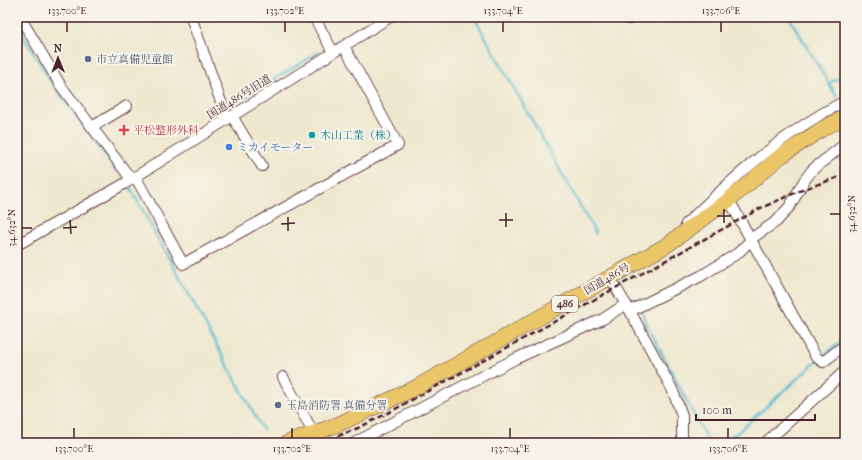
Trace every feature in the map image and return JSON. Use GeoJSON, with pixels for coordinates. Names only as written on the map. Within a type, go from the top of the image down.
{"type":"FeatureCollection","features":[{"type":"Feature","properties":{"kind":"highway","name":"国道486号"},"geometry":{"type":"LineString","coordinates":[[287,443],[314,434],[417,387],[667,246],[729,200],[781,156],[822,129],[843,111]]}},
{"type":"Feature","properties":{"kind":"street"},"geometry":{"type":"LineString","coordinates":[[20,17],[53,74],[92,128],[133,178],[183,264],[398,145],[344,46]]}},
{"type":"Feature","properties":{"kind":"street"},"geometry":{"type":"LineString","coordinates":[[191,17],[230,118],[262,166]]}},
{"type":"Feature","properties":{"kind":"street"},"geometry":{"type":"LineString","coordinates":[[314,17],[333,52]]}},
{"type":"Feature","properties":{"kind":"street","name":"国道486号旧道"},"geometry":{"type":"LineString","coordinates":[[17,245],[133,178],[390,17]]}},
{"type":"Feature","properties":{"kind":"street"},"geometry":{"type":"LineString","coordinates":[[628,17],[629,19],[633,17]]}},
{"type":"Feature","properties":{"kind":"street"},"geometry":{"type":"LineString","coordinates":[[92,128],[128,106]]}},
{"type":"Feature","properties":{"kind":"street"},"geometry":{"type":"LineString","coordinates":[[667,246],[711,199],[772,147],[796,129],[843,111]]}},
{"type":"Feature","properties":{"kind":"street"},"geometry":{"type":"LineString","coordinates":[[354,443],[515,359],[628,307],[701,276],[738,254],[751,240],[778,221],[790,206],[812,170],[845,144]]}},
{"type":"Feature","properties":{"kind":"street"},"geometry":{"type":"LineString","coordinates":[[729,200],[818,360],[826,360],[845,345]]}},
{"type":"Feature","properties":{"kind":"street"},"geometry":{"type":"LineString","coordinates":[[610,278],[628,307],[672,389],[680,408],[683,423],[682,443]]}},
{"type":"Feature","properties":{"kind":"street"},"geometry":{"type":"LineString","coordinates":[[765,443],[845,371]]}},
{"type":"Feature","properties":{"kind":"street"},"geometry":{"type":"LineString","coordinates":[[282,377],[314,434]]}},
{"type":"Feature","properties":{"kind":"waterway"},"geometry":{"type":"LineString","coordinates":[[474,17],[596,234]]}},
{"type":"Feature","properties":{"kind":"waterway"},"geometry":{"type":"LineString","coordinates":[[789,17],[837,97]]}},
{"type":"Feature","properties":{"kind":"waterway"},"geometry":{"type":"LineString","coordinates":[[17,26],[50,80],[117,171]]}},
{"type":"Feature","properties":{"kind":"waterway"},"geometry":{"type":"LineString","coordinates":[[227,108],[319,52]]}},
{"type":"Feature","properties":{"kind":"waterway"},"geometry":{"type":"LineString","coordinates":[[829,83],[845,75]]}},
{"type":"Feature","properties":{"kind":"waterway"},"geometry":{"type":"LineString","coordinates":[[130,187],[263,430]]}},
{"type":"Feature","properties":{"kind":"waterway"},"geometry":{"type":"LineString","coordinates":[[641,309],[648,328],[709,443]]}},
{"type":"Feature","properties":{"kind":"waterway"},"geometry":{"type":"LineString","coordinates":[[823,356],[845,338]]}},
{"type":"Feature","properties":{"kind":"waterway"},"geometry":{"type":"LineString","coordinates":[[726,443],[818,360]]}},
{"type":"Feature","properties":{"kind":"waterway"},"geometry":{"type":"LineString","coordinates":[[717,443],[734,434]]}},
{"type":"Feature","properties":{"kind":"railway"},"geometry":{"type":"LineString","coordinates":[[321,443],[358,428],[388,413],[761,208],[804,189],[845,175]]}},
{"type":"Feature","properties":{"kind":"place","name":"市立真備児童館"},"geometry":{"type":"Point","coordinates":[88,59]}},
{"type":"Feature","properties":{"kind":"place","name":"平松整形外科"},"geometry":{"type":"Point","coordinates":[124,130]}},
{"type":"Feature","properties":{"kind":"place","name":"木山工業（株）"},"geometry":{"type":"Point","coordinates":[312,135]}},
{"type":"Feature","properties":{"kind":"place","name":"ミカイモーター"},"geometry":{"type":"Point","coordinates":[229,147]}},
{"type":"Feature","properties":{"kind":"place","name":"玉島消防署 真備分署"},"geometry":{"type":"Point","coordinates":[278,405]}}]}
